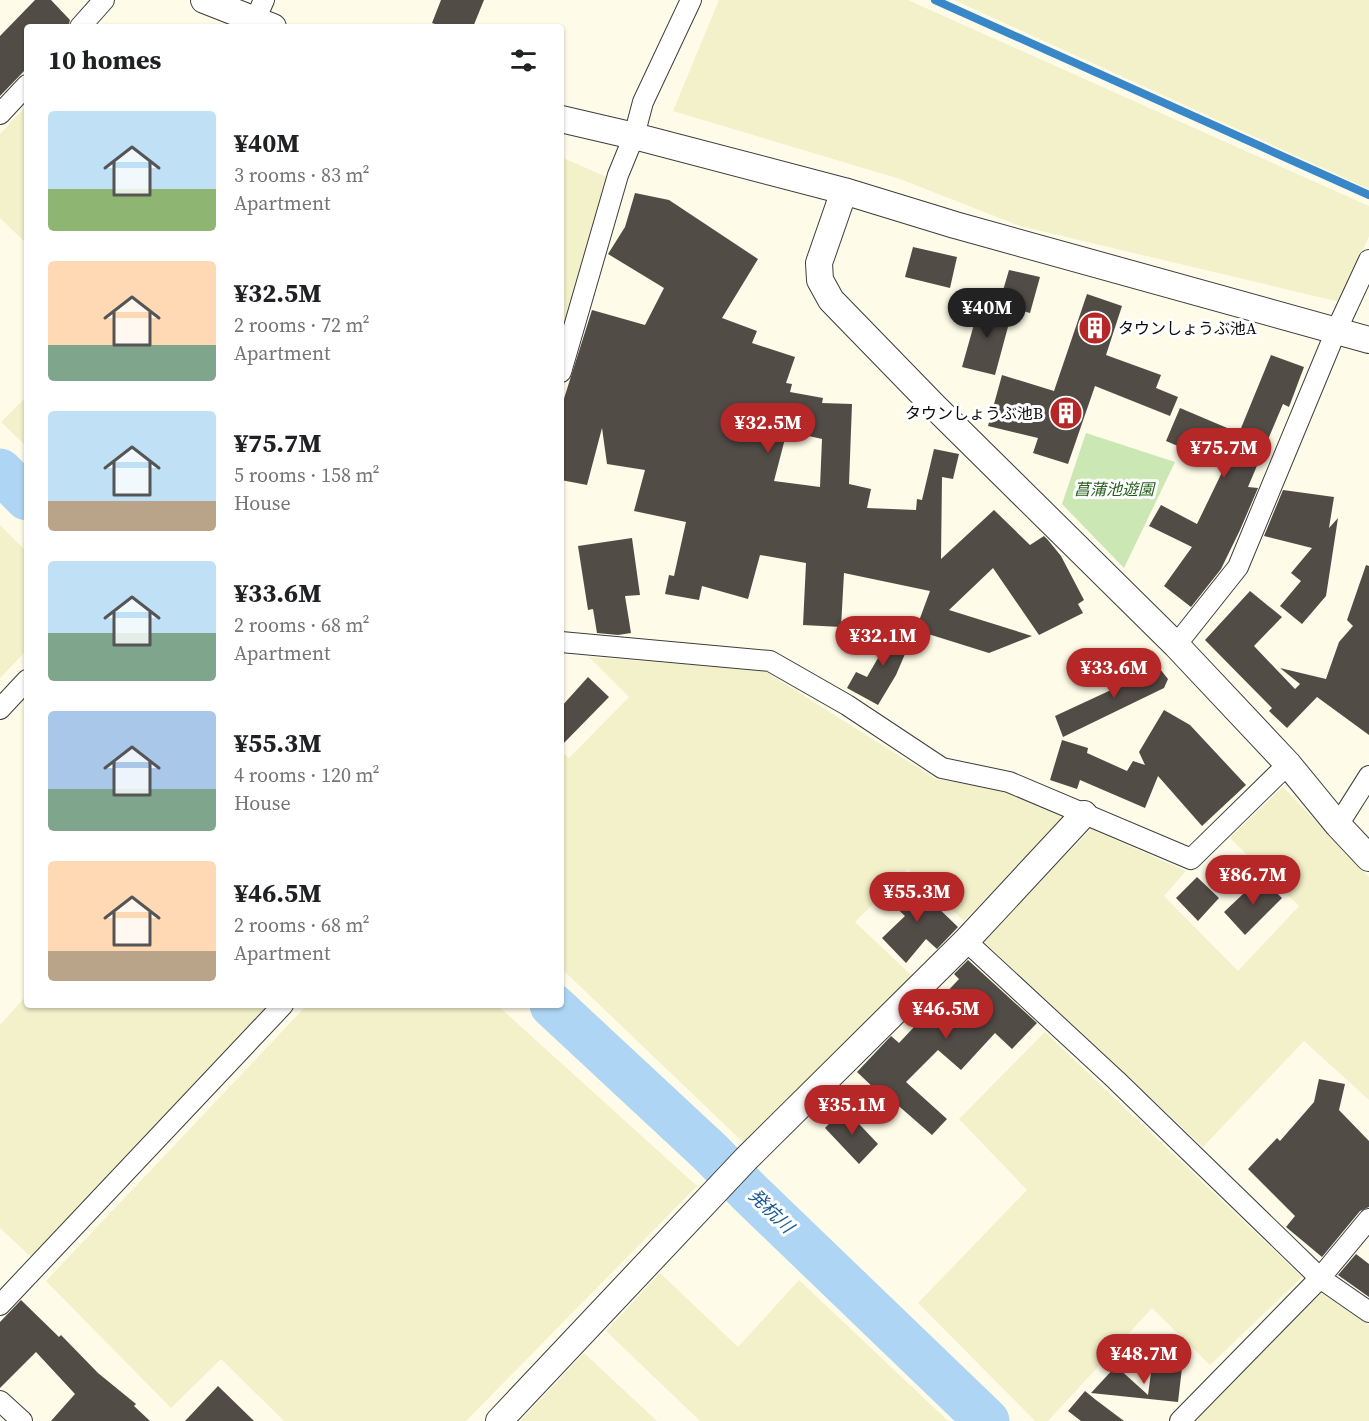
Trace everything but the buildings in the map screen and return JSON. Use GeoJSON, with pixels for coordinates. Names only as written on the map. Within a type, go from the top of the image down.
{"type":"FeatureCollection","features":[{"type":"Feature","properties":{"kind":"street"},"geometry":{"type":"LineString","coordinates":[[83,24],[104,0]]}},
{"type":"Feature","properties":{"kind":"street"},"geometry":{"type":"LineString","coordinates":[[204,0],[264,16]]}},
{"type":"Feature","properties":{"kind":"street"},"geometry":{"type":"LineString","coordinates":[[564,362],[618,175],[634,135],[643,102],[691,0]]}},
{"type":"Feature","properties":{"kind":"street"},"geometry":{"type":"LineString","coordinates":[[0,114],[24,87]]}},
{"type":"Feature","properties":{"kind":"street"},"geometry":{"type":"LineString","coordinates":[[564,120],[634,135],[844,191],[954,225],[1369,340]]}},
{"type":"Feature","properties":{"kind":"street"},"geometry":{"type":"LineString","coordinates":[[844,191],[819,263],[820,280],[831,300],[934,406],[1176,645],[1288,764],[1338,825],[1369,858]]}},
{"type":"Feature","properties":{"kind":"street"},"geometry":{"type":"LineString","coordinates":[[1176,645],[1238,567],[1336,331],[1369,260]]}},
{"type":"Feature","properties":{"kind":"street"},"geometry":{"type":"LineString","coordinates":[[564,642],[770,662],[847,705],[942,768],[1009,782],[1191,859],[1288,764]]}},
{"type":"Feature","properties":{"kind":"street"},"geometry":{"type":"LineString","coordinates":[[0,710],[24,683]]}},
{"type":"Feature","properties":{"kind":"street"},"geometry":{"type":"LineString","coordinates":[[1338,825],[1369,776]]}},
{"type":"Feature","properties":{"kind":"street"},"geometry":{"type":"LineString","coordinates":[[499,1421],[716,1190],[966,941],[1084,814]]}},
{"type":"Feature","properties":{"kind":"street"},"geometry":{"type":"LineString","coordinates":[[966,941],[1116,1080],[1320,1278],[1369,1312]]}},
{"type":"Feature","properties":{"kind":"street"},"geometry":{"type":"LineString","coordinates":[[0,1305],[280,1008]]}},
{"type":"Feature","properties":{"kind":"street"},"geometry":{"type":"LineString","coordinates":[[1180,1421],[1320,1278],[1369,1220]]}},
{"type":"Feature","properties":{"kind":"street"},"geometry":{"type":"LineString","coordinates":[[0,1401],[22,1421]]}},
{"type":"Feature","properties":{"kind":"shaded area"},"geometry":{"type":"Polygon","coordinates":[[[719,0],[908,0],[1369,206],[1369,236],[1340,302],[1020,226],[900,179],[673,111],[719,0]]]}},
{"type":"Feature","properties":{"kind":"shaded area"},"geometry":{"type":"Polygon","coordinates":[[[954,0],[1369,0],[1369,189],[954,0]]]}},
{"type":"Feature","properties":{"kind":"shaded area"},"geometry":{"type":"Polygon","coordinates":[[[24,108],[24,241],[0,218],[0,134],[24,108]]]}},
{"type":"Feature","properties":{"kind":"shaded area"},"geometry":{"type":"Polygon","coordinates":[[[564,158],[611,179],[564,336],[564,158]]]}},
{"type":"Feature","properties":{"kind":"shaded area"},"geometry":{"type":"Polygon","coordinates":[[[24,399],[24,444],[1,422],[24,399]]]}},
{"type":"Feature","properties":{"kind":"shaded area"},"geometry":{"type":"Polygon","coordinates":[[[0,525],[24,549],[24,653],[0,678],[0,525]]]}},
{"type":"Feature","properties":{"kind":"shaded area"},"geometry":{"type":"Polygon","coordinates":[[[589,657],[763,670],[936,779],[1001,790],[1064,818],[964,921],[908,869],[855,922],[912,976],[747,1146],[564,971],[564,754],[569,758],[629,697],[589,657]]]}},
{"type":"Feature","properties":{"kind":"shaded area"},"geometry":{"type":"Polygon","coordinates":[[[1283,787],[1369,877],[1369,1100],[1304,1041],[1203,1147],[982,940],[1091,829],[1186,871],[1164,896],[1238,971],[1299,906],[1230,838],[1283,787]]]}},
{"type":"Feature","properties":{"kind":"shaded area"},"geometry":{"type":"Polygon","coordinates":[[[24,998],[24,1008],[270,1008],[32,1258],[0,1228],[0,1025],[24,998]]]}},
{"type":"Feature","properties":{"kind":"shaded area"},"geometry":{"type":"Polygon","coordinates":[[[304,1008],[500,1008],[697,1186],[466,1421],[284,1421],[221,1359],[171,1408],[46,1281],[304,1008]]]}},
{"type":"Feature","properties":{"kind":"shaded area"},"geometry":{"type":"Polygon","coordinates":[[[1045,1032],[1302,1277],[1210,1365],[1152,1308],[1048,1421],[1035,1421],[918,1303],[1027,1190],[959,1119],[1045,1032]]]}},
{"type":"Feature","properties":{"kind":"shaded area"},"geometry":{"type":"Polygon","coordinates":[[[660,1273],[738,1347],[799,1280],[948,1421],[700,1421],[606,1331],[660,1273]]]}},
{"type":"Feature","properties":{"kind":"shaded area"},"geometry":{"type":"Polygon","coordinates":[[[1320,1292],[1369,1325],[1369,1421],[1194,1421],[1320,1292]]]}},
{"type":"Feature","properties":{"kind":"shaded area"},"geometry":{"type":"Polygon","coordinates":[[[584,1353],[657,1421],[520,1421],[584,1353]]]}},
{"type":"Feature","properties":{"kind":"green space","name":"菖蒲池遊園"},"geometry":{"type":"Polygon","coordinates":[[[1086,433],[1175,462],[1124,568],[1062,504],[1086,433]]]}},
{"type":"Feature","properties":{"kind":"waterway"},"geometry":{"type":"LineString","coordinates":[[935,0],[1369,195]]}},
{"type":"Feature","properties":{"kind":"waterway","name":"発杭川"},"geometry":{"type":"LineString","coordinates":[[0,471],[24,495]]}},
{"type":"Feature","properties":{"kind":"waterway","name":"発杭川"},"geometry":{"type":"LineString","coordinates":[[555,1008],[711,1153],[987,1421]]}},
{"type":"Feature","properties":{"kind":"place","name":"タウンしょうぶ池A"},"geometry":{"type":"Point","coordinates":[1095,328]}},
{"type":"Feature","properties":{"kind":"place","name":"タウンしょうぶ池B"},"geometry":{"type":"Point","coordinates":[1066,413]}}]}
